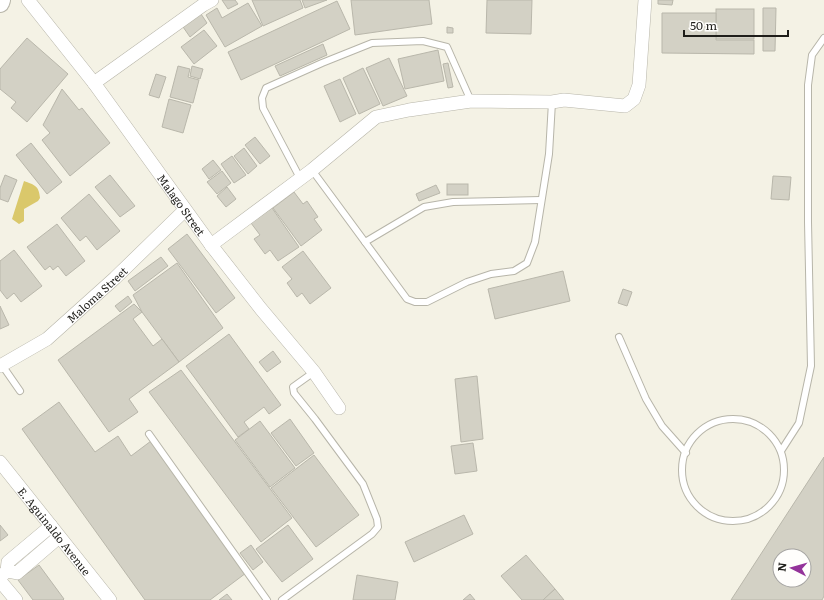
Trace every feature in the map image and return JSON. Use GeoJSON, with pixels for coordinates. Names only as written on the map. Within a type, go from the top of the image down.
{"type":"FeatureCollection","features":[{"type":"Feature","properties":{"kind":"street","name":"Malago Street"},"geometry":{"type":"LineString","coordinates":[[28,0],[94,83],[211,245],[261,309],[314,372],[339,408]]}},
{"type":"Feature","properties":{"kind":"street"},"geometry":{"type":"LineString","coordinates":[[94,83],[212,0]]}},
{"type":"Feature","properties":{"kind":"street"},"geometry":{"type":"LineString","coordinates":[[211,245],[312,170],[376,117],[409,110],[471,101],[552,102],[564,100],[625,106],[634,99],[639,85],[645,0]]}},
{"type":"Feature","properties":{"kind":"street","name":"Maloma Street"},"geometry":{"type":"LineString","coordinates":[[1,366],[47,339],[115,278],[185,210]]}},
{"type":"Feature","properties":{"kind":"street","name":"E. Aguinaldo Avenue"},"geometry":{"type":"LineString","coordinates":[[0,462],[59,538],[110,600]]}},
{"type":"Feature","properties":{"kind":"street"},"geometry":{"type":"LineString","coordinates":[[2,577],[8,562],[51,526]]}},
{"type":"Feature","properties":{"kind":"street"},"geometry":{"type":"LineString","coordinates":[[2,577],[17,574],[59,538]]}},
{"type":"Feature","properties":{"kind":"street"},"geometry":{"type":"LineString","coordinates":[[2,577],[16,600]]}},
{"type":"Feature","properties":{"kind":"lane"},"geometry":{"type":"LineString","coordinates":[[781,452],[799,423],[811,366],[808,222],[808,85],[812,55],[824,38]]}},
{"type":"Feature","properties":{"kind":"lane"},"geometry":{"type":"LineString","coordinates":[[300,178],[263,108],[262,98],[266,88],[372,43],[423,41],[447,47],[471,101]]}},
{"type":"Feature","properties":{"kind":"lane"},"geometry":{"type":"LineString","coordinates":[[312,170],[407,299],[415,302],[427,302],[467,282],[491,274],[514,271],[527,263],[535,242],[548,154],[552,102]]}},
{"type":"Feature","properties":{"kind":"lane"},"geometry":{"type":"LineString","coordinates":[[365,242],[424,207],[453,202],[541,200]]}},
{"type":"Feature","properties":{"kind":"lane"},"geometry":{"type":"LineString","coordinates":[[619,337],[646,399],[662,426],[686,452]]}},
{"type":"Feature","properties":{"kind":"lane"},"geometry":{"type":"LineString","coordinates":[[1,366],[20,391]]}},
{"type":"Feature","properties":{"kind":"lane"},"geometry":{"type":"LineString","coordinates":[[282,600],[372,534],[378,527],[377,519],[363,484],[294,393],[294,387],[314,372]]}},
{"type":"Feature","properties":{"kind":"lane"},"geometry":{"type":"LineString","coordinates":[[739,420],[749,422],[759,426],[768,433],[781,452],[784,473],[782,484],[773,503],[756,516],[747,520],[726,521],[712,516],[700,509],[693,501],[685,484],[683,474],[683,463],[686,452],[691,442],[707,427],[722,421],[739,420]]}},
{"type":"Feature","properties":{"kind":"lane"},"geometry":{"type":"LineString","coordinates":[[149,434],[267,600]]}},
{"type":"Feature","properties":{"kind":"shaded area"},"geometry":{"type":"Polygon","coordinates":[[[24,181],[37,188],[40,198],[38,201],[24,209],[24,221],[19,224],[12,219],[24,181]]]}},
{"type":"Feature","properties":{"kind":"building"},"geometry":{"type":"Polygon","coordinates":[[[222,0],[235,0],[238,4],[228,9],[222,0]]]}},
{"type":"Feature","properties":{"kind":"building"},"geometry":{"type":"Polygon","coordinates":[[[252,0],[300,0],[303,8],[263,26],[252,0]]]}},
{"type":"Feature","properties":{"kind":"building"},"geometry":{"type":"Polygon","coordinates":[[[302,0],[327,0],[305,8],[302,0]]]}},
{"type":"Feature","properties":{"kind":"building"},"geometry":{"type":"Polygon","coordinates":[[[351,0],[429,0],[432,24],[355,35],[351,0]]]}},
{"type":"Feature","properties":{"kind":"building"},"geometry":{"type":"Polygon","coordinates":[[[487,0],[532,0],[531,34],[486,33],[487,0]]]}},
{"type":"Feature","properties":{"kind":"building"},"geometry":{"type":"Polygon","coordinates":[[[658,0],[673,0],[672,5],[658,4],[658,0]]]}},
{"type":"Feature","properties":{"kind":"building"},"geometry":{"type":"Polygon","coordinates":[[[337,1],[350,29],[241,80],[228,52],[337,1]]]}},
{"type":"Feature","properties":{"kind":"building"},"geometry":{"type":"Polygon","coordinates":[[[248,3],[262,26],[225,47],[206,15],[217,8],[222,18],[248,3]]]}},
{"type":"Feature","properties":{"kind":"building"},"geometry":{"type":"Polygon","coordinates":[[[763,8],[776,8],[775,51],[763,51],[763,8]]]}},
{"type":"Feature","properties":{"kind":"building"},"geometry":{"type":"Polygon","coordinates":[[[716,9],[754,9],[754,39],[716,39],[716,9]]]}},
{"type":"Feature","properties":{"kind":"building"},"geometry":{"type":"Polygon","coordinates":[[[199,11],[207,23],[190,37],[181,24],[199,11]]]}},
{"type":"Feature","properties":{"kind":"building"},"geometry":{"type":"Polygon","coordinates":[[[662,13],[716,13],[716,40],[754,40],[754,54],[662,53],[662,13]]]}},
{"type":"Feature","properties":{"kind":"building"},"geometry":{"type":"Polygon","coordinates":[[[447,27],[453,28],[453,33],[447,33],[447,27]]]}},
{"type":"Feature","properties":{"kind":"building"},"geometry":{"type":"Polygon","coordinates":[[[204,30],[217,46],[194,64],[181,47],[204,30]]]}},
{"type":"Feature","properties":{"kind":"building"},"geometry":{"type":"Polygon","coordinates":[[[27,38],[68,74],[27,122],[11,108],[16,102],[0,89],[0,69],[27,38]]]}},
{"type":"Feature","properties":{"kind":"building"},"geometry":{"type":"Polygon","coordinates":[[[323,44],[327,55],[280,76],[275,66],[323,44]]]}},
{"type":"Feature","properties":{"kind":"building"},"geometry":{"type":"Polygon","coordinates":[[[438,50],[444,81],[405,89],[398,59],[438,50]]]}},
{"type":"Feature","properties":{"kind":"building"},"geometry":{"type":"Polygon","coordinates":[[[389,58],[407,96],[383,106],[366,68],[389,58]]]}},
{"type":"Feature","properties":{"kind":"building"},"geometry":{"type":"Polygon","coordinates":[[[448,63],[453,87],[448,88],[443,64],[448,63]]]}},
{"type":"Feature","properties":{"kind":"building"},"geometry":{"type":"Polygon","coordinates":[[[178,66],[190,69],[188,77],[199,80],[193,103],[170,97],[178,66]]]}},
{"type":"Feature","properties":{"kind":"building"},"geometry":{"type":"Polygon","coordinates":[[[192,66],[203,69],[200,79],[190,76],[192,66]]]}},
{"type":"Feature","properties":{"kind":"building"},"geometry":{"type":"Polygon","coordinates":[[[363,68],[380,104],[359,114],[343,78],[363,68]]]}},
{"type":"Feature","properties":{"kind":"building"},"geometry":{"type":"Polygon","coordinates":[[[156,74],[166,77],[159,98],[149,95],[156,74]]]}},
{"type":"Feature","properties":{"kind":"building"},"geometry":{"type":"Polygon","coordinates":[[[340,79],[356,114],[340,122],[324,86],[340,79]]]}},
{"type":"Feature","properties":{"kind":"building"},"geometry":{"type":"Polygon","coordinates":[[[62,89],[79,110],[82,108],[110,143],[70,176],[42,140],[50,133],[43,125],[62,89]]]}},
{"type":"Feature","properties":{"kind":"building"},"geometry":{"type":"Polygon","coordinates":[[[169,99],[191,105],[183,133],[162,127],[169,99]]]}},
{"type":"Feature","properties":{"kind":"building"},"geometry":{"type":"Polygon","coordinates":[[[255,137],[270,156],[260,164],[245,145],[255,137]]]}},
{"type":"Feature","properties":{"kind":"building"},"geometry":{"type":"Polygon","coordinates":[[[31,143],[62,182],[47,194],[16,155],[31,143]]]}},
{"type":"Feature","properties":{"kind":"building"},"geometry":{"type":"Polygon","coordinates":[[[244,148],[257,166],[248,174],[234,156],[244,148]]]}},
{"type":"Feature","properties":{"kind":"building"},"geometry":{"type":"Polygon","coordinates":[[[232,156],[246,175],[234,183],[221,164],[232,156]]]}},
{"type":"Feature","properties":{"kind":"building"},"geometry":{"type":"Polygon","coordinates":[[[213,160],[221,170],[209,179],[202,169],[213,160]]]}},
{"type":"Feature","properties":{"kind":"building"},"geometry":{"type":"Polygon","coordinates":[[[222,171],[231,183],[217,194],[207,182],[222,171]]]}},
{"type":"Feature","properties":{"kind":"building"},"geometry":{"type":"Polygon","coordinates":[[[5,175],[17,180],[8,202],[0,199],[0,188],[5,175]]]}},
{"type":"Feature","properties":{"kind":"building"},"geometry":{"type":"Polygon","coordinates":[[[110,175],[135,206],[120,217],[95,187],[110,175]]]}},
{"type":"Feature","properties":{"kind":"building"},"geometry":{"type":"Polygon","coordinates":[[[773,176],[791,177],[789,200],[771,199],[773,176]]]}},
{"type":"Feature","properties":{"kind":"building"},"geometry":{"type":"Polygon","coordinates":[[[447,184],[468,184],[468,195],[447,195],[447,184]]]}},
{"type":"Feature","properties":{"kind":"building"},"geometry":{"type":"Polygon","coordinates":[[[436,185],[440,193],[419,201],[416,194],[436,185]]]}},
{"type":"Feature","properties":{"kind":"building"},"geometry":{"type":"Polygon","coordinates":[[[227,187],[236,199],[226,207],[217,196],[227,187]]]}},
{"type":"Feature","properties":{"kind":"building"},"geometry":{"type":"Polygon","coordinates":[[[294,192],[303,204],[307,201],[318,217],[314,219],[322,230],[301,246],[273,208],[294,192]]]}},
{"type":"Feature","properties":{"kind":"building"},"geometry":{"type":"Polygon","coordinates":[[[89,194],[120,231],[97,250],[86,236],[80,241],[61,218],[89,194]]]}},
{"type":"Feature","properties":{"kind":"building"},"geometry":{"type":"Polygon","coordinates":[[[272,208],[299,247],[278,261],[270,250],[265,254],[254,239],[260,235],[251,223],[272,208]]]}},
{"type":"Feature","properties":{"kind":"building"},"geometry":{"type":"Polygon","coordinates":[[[57,224],[85,261],[66,276],[58,266],[53,270],[50,266],[45,270],[27,247],[57,224]]]}},
{"type":"Feature","properties":{"kind":"building"},"geometry":{"type":"Polygon","coordinates":[[[187,234],[235,298],[216,313],[168,249],[187,234]]]}},
{"type":"Feature","properties":{"kind":"building"},"geometry":{"type":"Polygon","coordinates":[[[14,250],[42,286],[21,302],[14,293],[7,299],[0,290],[0,261],[14,250]]]}},
{"type":"Feature","properties":{"kind":"building"},"geometry":{"type":"Polygon","coordinates":[[[303,251],[331,288],[310,304],[302,293],[297,297],[287,283],[292,279],[282,267],[303,251]]]}},
{"type":"Feature","properties":{"kind":"building"},"geometry":{"type":"Polygon","coordinates":[[[161,257],[168,266],[135,291],[128,281],[161,257]]]}},
{"type":"Feature","properties":{"kind":"building"},"geometry":{"type":"Polygon","coordinates":[[[177,263],[223,328],[179,362],[142,312],[133,295],[177,263]]]}},
{"type":"Feature","properties":{"kind":"building"},"geometry":{"type":"Polygon","coordinates":[[[563,271],[570,301],[495,319],[488,289],[563,271]]]}},
{"type":"Feature","properties":{"kind":"building"},"geometry":{"type":"Polygon","coordinates":[[[623,289],[632,292],[627,306],[618,303],[623,289]]]}},
{"type":"Feature","properties":{"kind":"building"},"geometry":{"type":"Polygon","coordinates":[[[128,296],[132,302],[120,312],[115,306],[128,296]]]}},
{"type":"Feature","properties":{"kind":"building"},"geometry":{"type":"Polygon","coordinates":[[[134,304],[142,312],[133,319],[153,346],[162,339],[179,362],[129,399],[138,412],[109,432],[58,360],[134,304]]]}},
{"type":"Feature","properties":{"kind":"building"},"geometry":{"type":"Polygon","coordinates":[[[0,306],[9,325],[0,329],[0,306]]]}},
{"type":"Feature","properties":{"kind":"building"},"geometry":{"type":"Polygon","coordinates":[[[229,334],[281,405],[269,414],[264,407],[244,422],[249,429],[238,437],[186,366],[229,334]]]}},
{"type":"Feature","properties":{"kind":"building"},"geometry":{"type":"Polygon","coordinates":[[[273,351],[281,362],[267,372],[259,362],[273,351]]]}},
{"type":"Feature","properties":{"kind":"building"},"geometry":{"type":"Polygon","coordinates":[[[181,370],[292,518],[261,542],[149,392],[181,370]]]}},
{"type":"Feature","properties":{"kind":"building"},"geometry":{"type":"Polygon","coordinates":[[[477,376],[483,439],[461,442],[455,379],[477,376]]]}},
{"type":"Feature","properties":{"kind":"building"},"geometry":{"type":"Polygon","coordinates":[[[59,402],[95,452],[118,436],[131,456],[151,441],[246,573],[210,600],[145,600],[22,429],[59,402]]]}},
{"type":"Feature","properties":{"kind":"building"},"geometry":{"type":"Polygon","coordinates":[[[290,419],[314,453],[296,466],[271,433],[290,419]]]}},
{"type":"Feature","properties":{"kind":"building"},"geometry":{"type":"Polygon","coordinates":[[[260,421],[295,468],[270,487],[235,440],[260,421]]]}},
{"type":"Feature","properties":{"kind":"building"},"geometry":{"type":"Polygon","coordinates":[[[473,443],[477,471],[455,474],[451,446],[473,443]]]}},
{"type":"Feature","properties":{"kind":"building"},"geometry":{"type":"Polygon","coordinates":[[[314,455],[359,515],[316,547],[271,488],[314,455]]]}},
{"type":"Feature","properties":{"kind":"building"},"geometry":{"type":"Polygon","coordinates":[[[824,457],[824,596],[822,600],[731,600],[824,457]]]}},
{"type":"Feature","properties":{"kind":"building"},"geometry":{"type":"Polygon","coordinates":[[[464,515],[473,534],[414,562],[405,542],[464,515]]]}},
{"type":"Feature","properties":{"kind":"building"},"geometry":{"type":"Polygon","coordinates":[[[0,525],[8,535],[0,541],[0,525]]]}},
{"type":"Feature","properties":{"kind":"building"},"geometry":{"type":"Polygon","coordinates":[[[288,525],[313,559],[282,582],[256,549],[288,525]]]}},
{"type":"Feature","properties":{"kind":"building"},"geometry":{"type":"Polygon","coordinates":[[[251,545],[263,562],[253,570],[240,553],[251,545]]]}},
{"type":"Feature","properties":{"kind":"building"},"geometry":{"type":"Polygon","coordinates":[[[526,555],[555,589],[543,600],[522,600],[501,576],[526,555]]]}},
{"type":"Feature","properties":{"kind":"building"},"geometry":{"type":"Polygon","coordinates":[[[39,565],[64,599],[63,600],[33,600],[18,580],[39,565]]]}},
{"type":"Feature","properties":{"kind":"building"},"geometry":{"type":"Polygon","coordinates":[[[357,575],[398,582],[395,600],[353,600],[357,575]]]}},
{"type":"Feature","properties":{"kind":"building"},"geometry":{"type":"Polygon","coordinates":[[[555,589],[564,600],[543,600],[555,589]]]}},
{"type":"Feature","properties":{"kind":"building"},"geometry":{"type":"Polygon","coordinates":[[[227,594],[232,600],[219,600],[227,594]]]}},
{"type":"Feature","properties":{"kind":"building"},"geometry":{"type":"Polygon","coordinates":[[[470,594],[475,600],[463,600],[470,594]]]}}]}
